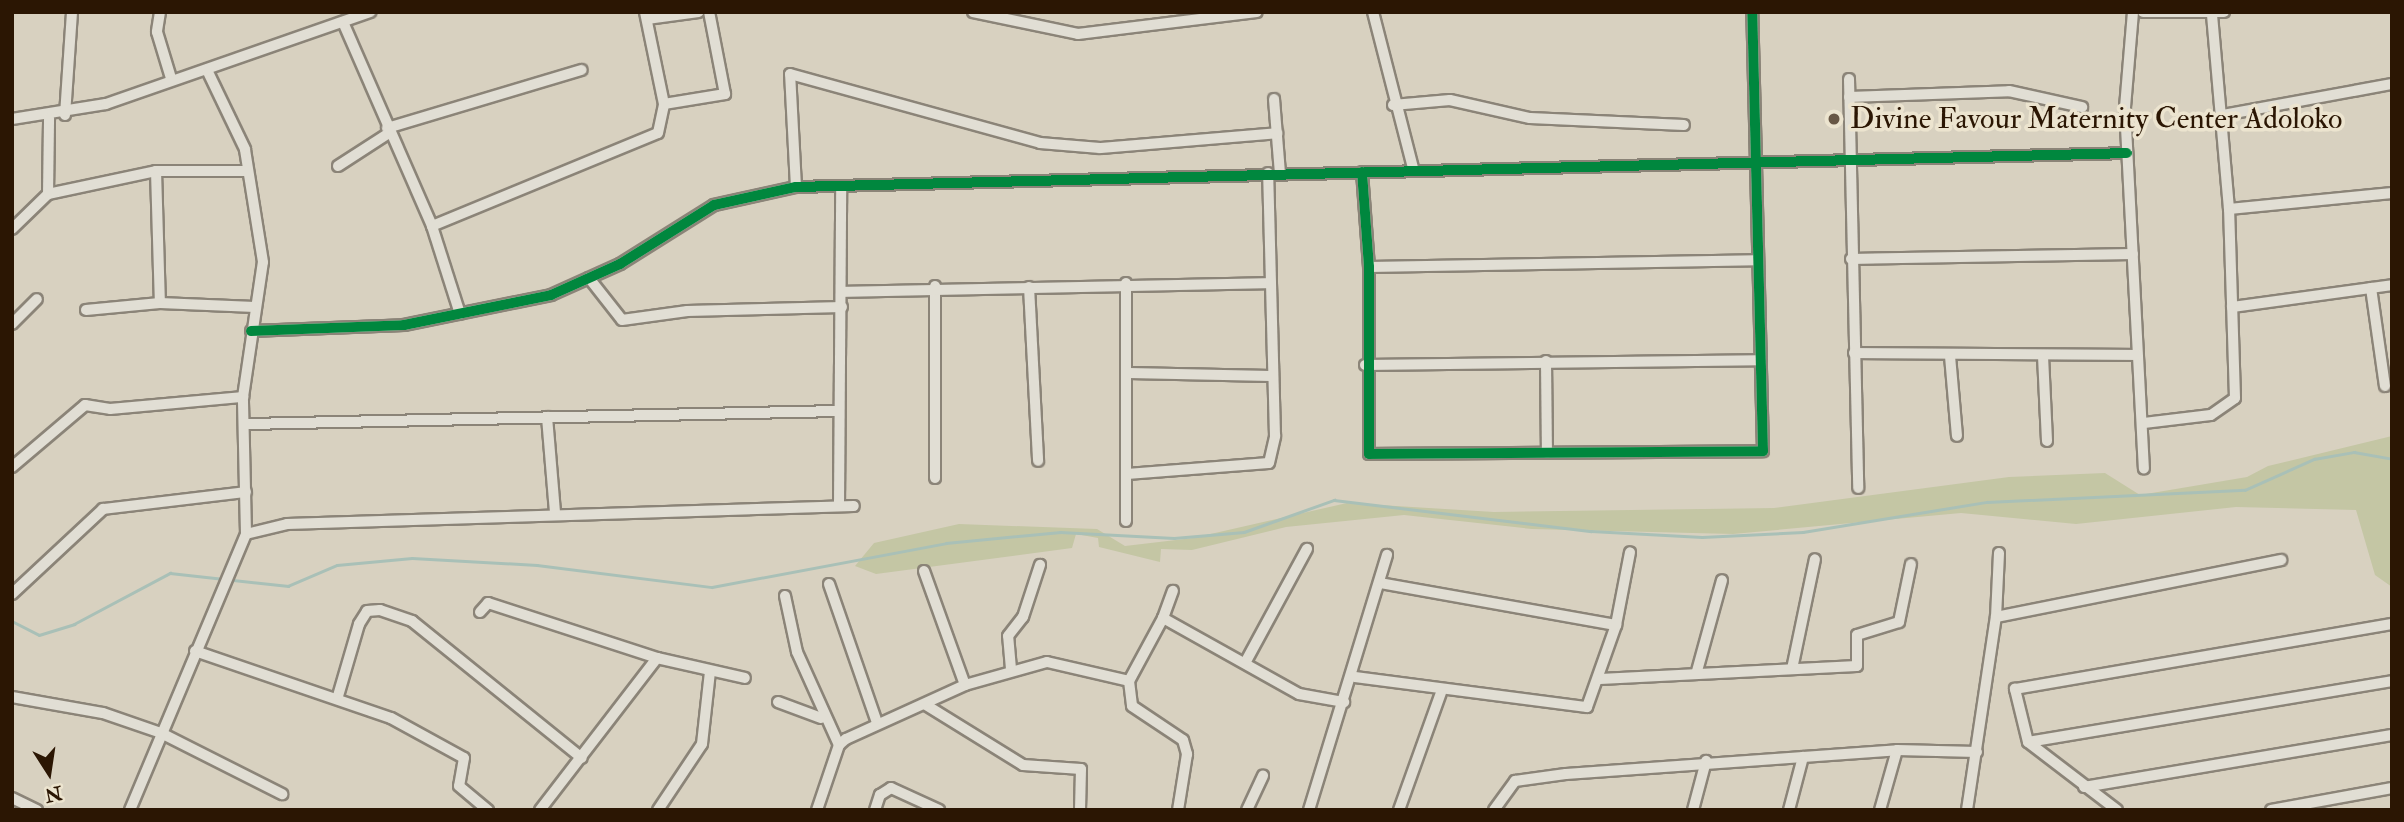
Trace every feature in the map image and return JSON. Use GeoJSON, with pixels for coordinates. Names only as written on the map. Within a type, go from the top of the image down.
{"type":"FeatureCollection","features":[{"type":"Feature","properties":{"kind":"street"},"geometry":{"type":"LineString","coordinates":[[65,115],[72,12]]}},
{"type":"Feature","properties":{"kind":"street"},"geometry":{"type":"LineString","coordinates":[[160,12],[158,32],[171,78]]}},
{"type":"Feature","properties":{"kind":"street"},"geometry":{"type":"LineString","coordinates":[[12,119],[65,115],[171,78],[207,70],[370,12]]}},
{"type":"Feature","properties":{"kind":"street"},"geometry":{"type":"LineString","coordinates":[[432,226],[658,133],[664,104],[646,16],[699,12]]}},
{"type":"Feature","properties":{"kind":"street"},"geometry":{"type":"LineString","coordinates":[[664,104],[726,94],[709,12]]}},
{"type":"Feature","properties":{"kind":"street"},"geometry":{"type":"LineString","coordinates":[[973,12],[1079,34],[1194,17],[1257,12]]}},
{"type":"Feature","properties":{"kind":"street"},"geometry":{"type":"LineString","coordinates":[[1373,12],[1393,105],[1413,168]]}},
{"type":"Feature","properties":{"kind":"street"},"geometry":{"type":"LineString","coordinates":[[1362,172],[1369,267],[1365,365],[1369,454],[1763,450],[1756,260],[1752,12]]}},
{"type":"Feature","properties":{"kind":"street"},"geometry":{"type":"LineString","coordinates":[[2133,12],[2127,153],[2137,355],[2144,423],[2144,469]]}},
{"type":"Feature","properties":{"kind":"street"},"geometry":{"type":"LineString","coordinates":[[2143,12],[2212,16],[2224,12]]}},
{"type":"Feature","properties":{"kind":"street"},"geometry":{"type":"LineString","coordinates":[[2144,423],[2211,415],[2235,398],[2229,209],[2223,115],[2212,16]]}},
{"type":"Feature","properties":{"kind":"street"},"geometry":{"type":"LineString","coordinates":[[348,18],[388,130],[432,226],[460,314]]}},
{"type":"Feature","properties":{"kind":"street"},"geometry":{"type":"LineString","coordinates":[[130,810],[246,534],[248,424],[243,397],[262,262],[244,149],[207,70]]}},
{"type":"Feature","properties":{"kind":"street"},"geometry":{"type":"LineString","coordinates":[[338,166],[388,130],[582,70]]}},
{"type":"Feature","properties":{"kind":"street"},"geometry":{"type":"LineString","coordinates":[[796,187],[791,74],[1050,145],[1100,148],[1277,133]]}},
{"type":"Feature","properties":{"kind":"street"},"geometry":{"type":"LineString","coordinates":[[1849,79],[1858,488]]}},
{"type":"Feature","properties":{"kind":"street"},"geometry":{"type":"LineString","coordinates":[[2223,115],[2392,84]]}},
{"type":"Feature","properties":{"kind":"street"},"geometry":{"type":"LineString","coordinates":[[1849,97],[2009,91],[2082,107]]}},
{"type":"Feature","properties":{"kind":"street"},"geometry":{"type":"LineString","coordinates":[[1274,99],[1280,174]]}},
{"type":"Feature","properties":{"kind":"street"},"geometry":{"type":"LineString","coordinates":[[1393,105],[1450,100],[1530,118],[1684,125]]}},
{"type":"Feature","properties":{"kind":"street"},"geometry":{"type":"LineString","coordinates":[[48,194],[49,118]]}},
{"type":"Feature","properties":{"kind":"street"},"geometry":{"type":"LineString","coordinates":[[251,331],[404,325],[551,295],[589,278],[713,205],[796,187],[1362,172],[1413,168],[1755,166],[2127,153]]}},
{"type":"Feature","properties":{"kind":"street"},"geometry":{"type":"LineString","coordinates":[[12,229],[48,194],[156,171],[248,171]]}},
{"type":"Feature","properties":{"kind":"street"},"geometry":{"type":"LineString","coordinates":[[156,171],[160,303]]}},
{"type":"Feature","properties":{"kind":"street"},"geometry":{"type":"LineString","coordinates":[[1127,474],[1269,463],[1275,436],[1271,376],[1268,173]]}},
{"type":"Feature","properties":{"kind":"street"},"geometry":{"type":"LineString","coordinates":[[839,504],[841,186]]}},
{"type":"Feature","properties":{"kind":"street"},"geometry":{"type":"LineString","coordinates":[[2229,209],[2392,193]]}},
{"type":"Feature","properties":{"kind":"street"},"geometry":{"type":"LineString","coordinates":[[1851,259],[2133,254]]}},
{"type":"Feature","properties":{"kind":"street"},"geometry":{"type":"LineString","coordinates":[[1369,267],[1756,260]]}},
{"type":"Feature","properties":{"kind":"street"},"geometry":{"type":"LineString","coordinates":[[589,278],[622,320],[687,311],[842,307]]}},
{"type":"Feature","properties":{"kind":"street"},"geometry":{"type":"LineString","coordinates":[[1126,283],[1129,373],[1126,522]]}},
{"type":"Feature","properties":{"kind":"street"},"geometry":{"type":"LineString","coordinates":[[842,292],[935,286],[1270,283]]}},
{"type":"Feature","properties":{"kind":"street"},"geometry":{"type":"LineString","coordinates":[[2232,307],[2392,285]]}},
{"type":"Feature","properties":{"kind":"street"},"geometry":{"type":"LineString","coordinates":[[935,286],[935,478]]}},
{"type":"Feature","properties":{"kind":"street"},"geometry":{"type":"LineString","coordinates":[[1029,286],[1038,461]]}},
{"type":"Feature","properties":{"kind":"street"},"geometry":{"type":"LineString","coordinates":[[2371,288],[2385,386]]}},
{"type":"Feature","properties":{"kind":"street"},"geometry":{"type":"LineString","coordinates":[[12,324],[37,299]]}},
{"type":"Feature","properties":{"kind":"street"},"geometry":{"type":"LineString","coordinates":[[86,310],[160,303],[255,307]]}},
{"type":"Feature","properties":{"kind":"street"},"geometry":{"type":"LineString","coordinates":[[1854,353],[1950,356],[2137,355]]}},
{"type":"Feature","properties":{"kind":"street"},"geometry":{"type":"LineString","coordinates":[[1950,356],[1957,436]]}},
{"type":"Feature","properties":{"kind":"street"},"geometry":{"type":"LineString","coordinates":[[2043,356],[2047,441]]}},
{"type":"Feature","properties":{"kind":"street"},"geometry":{"type":"LineString","coordinates":[[1365,365],[1759,360]]}},
{"type":"Feature","properties":{"kind":"street"},"geometry":{"type":"LineString","coordinates":[[1546,361],[1547,453]]}},
{"type":"Feature","properties":{"kind":"street"},"geometry":{"type":"LineString","coordinates":[[1129,373],[1271,376]]}},
{"type":"Feature","properties":{"kind":"street"},"geometry":{"type":"LineString","coordinates":[[12,467],[85,405],[110,409],[243,397]]}},
{"type":"Feature","properties":{"kind":"street"},"geometry":{"type":"LineString","coordinates":[[248,424],[839,411]]}},
{"type":"Feature","properties":{"kind":"street"},"geometry":{"type":"LineString","coordinates":[[547,416],[555,513]]}},
{"type":"Feature","properties":{"kind":"street"},"geometry":{"type":"LineString","coordinates":[[12,594],[103,509],[246,492]]}},
{"type":"Feature","properties":{"kind":"street"},"geometry":{"type":"LineString","coordinates":[[246,534],[271,525],[555,513],[839,504],[854,506]]}},
{"type":"Feature","properties":{"kind":"street"},"geometry":{"type":"LineString","coordinates":[[1245,663],[1307,549]]}},
{"type":"Feature","properties":{"kind":"street"},"geometry":{"type":"LineString","coordinates":[[1355,677],[1582,708],[1591,704],[1616,625],[1630,552]]}},
{"type":"Feature","properties":{"kind":"street"},"geometry":{"type":"LineString","coordinates":[[1967,810],[1996,617],[1999,553]]}},
{"type":"Feature","properties":{"kind":"street"},"geometry":{"type":"LineString","coordinates":[[1309,810],[1344,702],[1355,677],[1387,555]]}},
{"type":"Feature","properties":{"kind":"street"},"geometry":{"type":"LineString","coordinates":[[1793,669],[1815,559]]}},
{"type":"Feature","properties":{"kind":"street"},"geometry":{"type":"LineString","coordinates":[[1996,617],[2281,560]]}},
{"type":"Feature","properties":{"kind":"street"},"geometry":{"type":"LineString","coordinates":[[1600,679],[1697,671],[1857,666],[1857,635],[1899,622],[1911,564]]}},
{"type":"Feature","properties":{"kind":"street"},"geometry":{"type":"LineString","coordinates":[[1011,669],[1008,636],[1023,617],[1040,565]]}},
{"type":"Feature","properties":{"kind":"street"},"geometry":{"type":"LineString","coordinates":[[924,571],[965,685]]}},
{"type":"Feature","properties":{"kind":"street"},"geometry":{"type":"LineString","coordinates":[[1697,671],[1722,580]]}},
{"type":"Feature","properties":{"kind":"street"},"geometry":{"type":"LineString","coordinates":[[1380,583],[1616,625]]}},
{"type":"Feature","properties":{"kind":"street"},"geometry":{"type":"LineString","coordinates":[[829,584],[877,723]]}},
{"type":"Feature","properties":{"kind":"street"},"geometry":{"type":"LineString","coordinates":[[1172,591],[1163,618],[1129,681],[1132,706],[1187,746],[1178,810]]}},
{"type":"Feature","properties":{"kind":"street"},"geometry":{"type":"LineString","coordinates":[[785,596],[821,718],[839,745]]}},
{"type":"Feature","properties":{"kind":"street"},"geometry":{"type":"LineString","coordinates":[[480,612],[488,603],[657,658],[744,678]]}},
{"type":"Feature","properties":{"kind":"street"},"geometry":{"type":"LineString","coordinates":[[338,696],[359,624],[367,611],[380,610],[411,621],[582,758]]}},
{"type":"Feature","properties":{"kind":"street"},"geometry":{"type":"LineString","coordinates":[[1163,618],[1299,694],[1344,702]]}},
{"type":"Feature","properties":{"kind":"street"},"geometry":{"type":"LineString","coordinates":[[2117,810],[2028,742],[2013,692],[2019,686],[2392,624]]}},
{"type":"Feature","properties":{"kind":"street"},"geometry":{"type":"LineString","coordinates":[[195,651],[338,696],[464,758],[459,786],[488,810]]}},
{"type":"Feature","properties":{"kind":"street"},"geometry":{"type":"LineString","coordinates":[[540,810],[657,658]]}},
{"type":"Feature","properties":{"kind":"street"},"geometry":{"type":"LineString","coordinates":[[817,810],[839,745],[877,723],[926,705],[965,685],[1011,669],[1061,664],[1129,681]]}},
{"type":"Feature","properties":{"kind":"street"},"geometry":{"type":"LineString","coordinates":[[658,810],[702,744],[710,671]]}},
{"type":"Feature","properties":{"kind":"street"},"geometry":{"type":"LineString","coordinates":[[2028,742],[2392,681]]}},
{"type":"Feature","properties":{"kind":"street"},"geometry":{"type":"LineString","coordinates":[[1399,810],[1442,690]]}},
{"type":"Feature","properties":{"kind":"street"},"geometry":{"type":"LineString","coordinates":[[12,697],[103,713],[161,733],[282,794]]}},
{"type":"Feature","properties":{"kind":"street"},"geometry":{"type":"LineString","coordinates":[[778,702],[821,718]]}},
{"type":"Feature","properties":{"kind":"street"},"geometry":{"type":"LineString","coordinates":[[926,705],[1023,765],[1081,769],[1080,810]]}},
{"type":"Feature","properties":{"kind":"street"},"geometry":{"type":"LineString","coordinates":[[2084,787],[2392,735]]}},
{"type":"Feature","properties":{"kind":"street"},"geometry":{"type":"LineString","coordinates":[[1494,810],[1518,780],[1706,761],[1898,750],[1977,752]]}},
{"type":"Feature","properties":{"kind":"street"},"geometry":{"type":"LineString","coordinates":[[1880,810],[1898,750]]}},
{"type":"Feature","properties":{"kind":"street"},"geometry":{"type":"LineString","coordinates":[[1789,810],[1803,757]]}},
{"type":"Feature","properties":{"kind":"street"},"geometry":{"type":"LineString","coordinates":[[1693,810],[1706,761]]}},
{"type":"Feature","properties":{"kind":"street"},"geometry":{"type":"LineString","coordinates":[[1247,810],[1263,776]]}},
{"type":"Feature","properties":{"kind":"street"},"geometry":{"type":"LineString","coordinates":[[875,810],[880,795],[891,788],[939,810]]}},
{"type":"Feature","properties":{"kind":"street"},"geometry":{"type":"LineString","coordinates":[[2271,810],[2392,788]]}},
{"type":"Feature","properties":{"kind":"street"},"geometry":{"type":"LineString","coordinates":[[12,798],[37,810]]}},
{"type":"Feature","properties":{"kind":"green space"},"geometry":{"type":"Polygon","coordinates":[[[2392,436],[2392,587],[2375,575],[2356,510],[2236,507],[2076,524],[1961,513],[1733,534],[1532,529],[1404,515],[1286,527],[1192,550],[1161,549],[1160,562],[1099,547],[1098,538],[1076,534],[1072,548],[876,574],[855,566],[874,543],[959,524],[1097,529],[1125,546],[1193,538],[1347,503],[1494,512],[1774,508],[2009,477],[2105,473],[2140,495],[2247,477],[2268,466],[2392,436]]]}},
{"type":"Feature","properties":{"kind":"waterway"},"geometry":{"type":"LineString","coordinates":[[12,621],[39,635],[74,624],[170,573],[288,586],[337,565],[412,558],[537,565],[712,587],[946,543],[1060,532],[1174,538],[1244,532],[1334,500],[1591,531],[1702,537],[1803,532],[1987,502],[2245,490],[2314,459],[2354,452],[2392,459]]}},
{"type":"Feature","properties":{"kind":"cycle path"},"geometry":{"type":"LineString","coordinates":[[1362,172],[1369,267],[1369,454],[1763,451],[1752,12]]}},
{"type":"Feature","properties":{"kind":"cycle path"},"geometry":{"type":"LineString","coordinates":[[251,331],[404,325],[551,295],[620,264],[714,205],[796,187],[2127,153]]}},
{"type":"Feature","properties":{"kind":"place","name":"Divine Favour Maternity Center Adoloko"},"geometry":{"type":"Point","coordinates":[1834,119]}}]}
